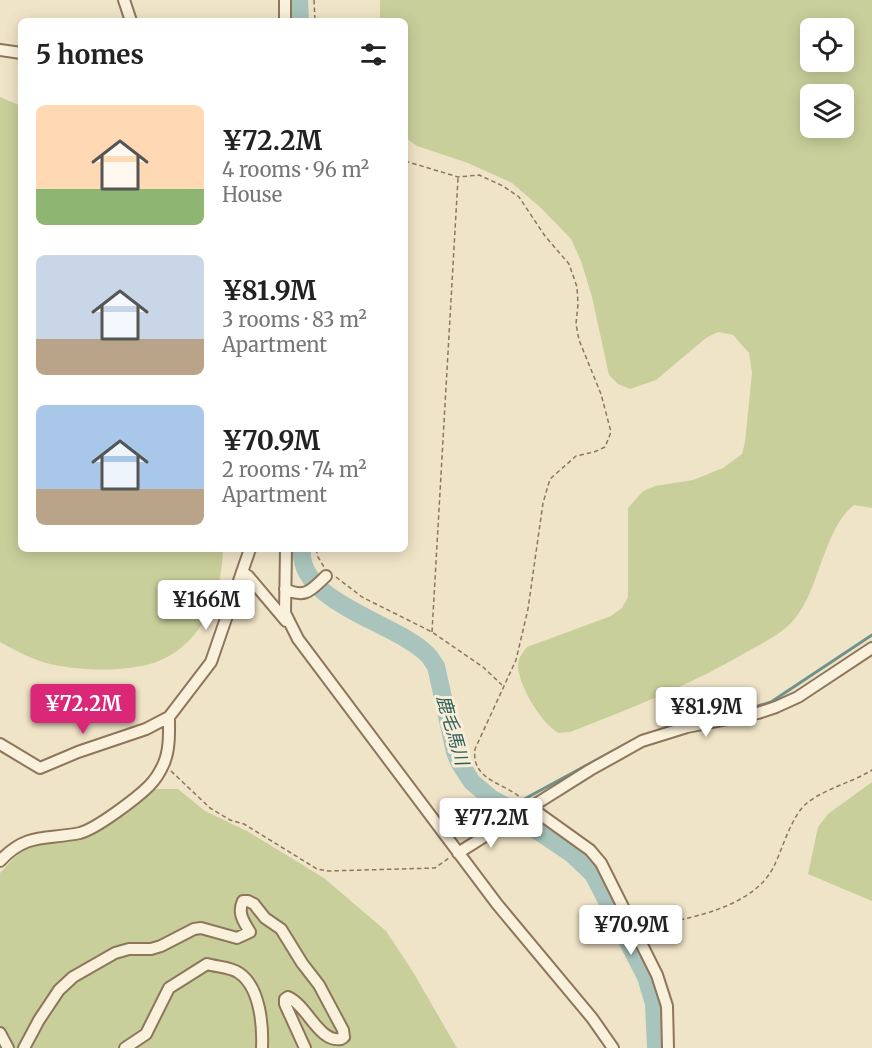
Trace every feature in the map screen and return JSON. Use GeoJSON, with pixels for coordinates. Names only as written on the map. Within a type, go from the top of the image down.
{"type":"FeatureCollection","features":[{"type":"Feature","properties":{"kind":"street"},"geometry":{"type":"LineString","coordinates":[[124,0],[130,18]]}},
{"type":"Feature","properties":{"kind":"street"},"geometry":{"type":"LineString","coordinates":[[285,0],[285,18]]}},
{"type":"Feature","properties":{"kind":"street"},"geometry":{"type":"LineString","coordinates":[[0,50],[18,53]]}},
{"type":"Feature","properties":{"kind":"street"},"geometry":{"type":"LineString","coordinates":[[0,744],[40,768],[78,752],[146,729],[170,717],[211,662],[249,552]]}},
{"type":"Feature","properties":{"kind":"street"},"geometry":{"type":"LineString","coordinates":[[286,552],[285,613],[290,626]]}},
{"type":"Feature","properties":{"kind":"street"},"geometry":{"type":"LineString","coordinates":[[242,572],[290,626],[497,904],[597,1024],[614,1048]]}},
{"type":"Feature","properties":{"kind":"street"},"geometry":{"type":"LineString","coordinates":[[285,590],[294,594],[303,594],[326,576]]}},
{"type":"Feature","properties":{"kind":"street"},"geometry":{"type":"LineString","coordinates":[[458,853],[527,806],[642,741],[687,727],[758,713],[798,697],[872,648]]}},
{"type":"Feature","properties":{"kind":"street"},"geometry":{"type":"LineString","coordinates":[[0,861],[20,844],[38,837],[84,832],[103,822],[149,785],[164,765],[170,717]]}},
{"type":"Feature","properties":{"kind":"street"},"geometry":{"type":"LineString","coordinates":[[527,806],[590,850],[601,863],[657,975],[667,1006],[668,1048]]}},
{"type":"Feature","properties":{"kind":"street"},"geometry":{"type":"LineString","coordinates":[[24,1048],[59,990],[74,977],[114,953],[129,949],[151,949],[194,929],[201,928],[237,938],[250,932],[242,919],[240,908],[243,901],[254,904],[266,918],[281,929],[319,985],[343,1030],[344,1037],[330,1039],[297,1003],[288,997],[285,999],[285,1004],[305,1048]]}},
{"type":"Feature","properties":{"kind":"street"},"geometry":{"type":"LineString","coordinates":[[125,1048],[146,1034],[169,988],[207,964],[238,972],[250,986],[254,994],[262,1032],[262,1048]]}},
{"type":"Feature","properties":{"kind":"street"},"geometry":{"type":"LineString","coordinates":[[0,1033],[8,1048]]}},
{"type":"Feature","properties":{"kind":"path"},"geometry":{"type":"LineString","coordinates":[[314,0],[315,18]]}},
{"type":"Feature","properties":{"kind":"path"},"geometry":{"type":"LineString","coordinates":[[408,161],[458,177],[479,175],[503,186],[519,197],[545,236],[570,264],[577,287],[576,324],[579,340],[601,394],[611,432],[605,447],[576,456],[550,479],[543,503],[528,609],[516,660],[475,749],[473,760],[478,770],[492,781],[516,793],[527,806]]}},
{"type":"Feature","properties":{"kind":"path"},"geometry":{"type":"LineString","coordinates":[[432,632],[458,177]]}},
{"type":"Feature","properties":{"kind":"path"},"geometry":{"type":"LineString","coordinates":[[317,552],[330,573],[362,597],[432,632],[483,667],[503,685]]}},
{"type":"Feature","properties":{"kind":"path"},"geometry":{"type":"LineString","coordinates":[[164,765],[210,808],[244,824],[317,869],[328,871],[435,868],[458,853]]}},
{"type":"Feature","properties":{"kind":"path"},"geometry":{"type":"LineString","coordinates":[[634,929],[728,906],[741,899],[755,889],[772,871],[796,816],[805,804],[872,770]]}},
{"type":"Feature","properties":{"kind":"green space"},"geometry":{"type":"Polygon","coordinates":[[[380,0],[872,0],[872,508],[854,505],[844,514],[830,540],[806,601],[784,630],[686,684],[570,732],[559,733],[552,729],[538,713],[522,682],[518,664],[520,657],[527,647],[611,616],[622,608],[628,597],[628,508],[643,491],[655,486],[693,480],[723,468],[742,454],[752,373],[749,353],[733,335],[718,332],[706,338],[656,380],[630,389],[618,384],[609,375],[592,297],[581,261],[571,239],[541,208],[512,183],[468,163],[417,146],[408,139],[408,18],[380,18],[380,0]]]}},
{"type":"Feature","properties":{"kind":"green space"},"geometry":{"type":"Polygon","coordinates":[[[0,97],[18,105],[18,552],[223,552],[219,582],[208,614],[189,641],[176,652],[161,660],[138,667],[84,669],[52,665],[0,642],[0,97]]]}},
{"type":"Feature","properties":{"kind":"green space"},"geometry":{"type":"Polygon","coordinates":[[[872,782],[872,901],[808,874],[818,827],[828,814],[872,782]]]}},
{"type":"Feature","properties":{"kind":"green space"},"geometry":{"type":"Polygon","coordinates":[[[153,789],[178,789],[205,811],[247,831],[324,878],[386,931],[413,972],[457,1048],[0,1048],[0,873],[18,855],[34,845],[78,840],[90,836],[107,826],[153,789]]]}},
{"type":"Feature","properties":{"kind":"waterway","name":"鹿毛馬川"},"geometry":{"type":"LineString","coordinates":[[299,0],[300,18]]}},
{"type":"Feature","properties":{"kind":"waterway","name":"鹿毛馬川"},"geometry":{"type":"LineString","coordinates":[[302,552],[305,568],[315,584],[332,598],[414,643],[428,655],[436,666],[455,752],[472,782],[492,799],[572,854],[593,874],[646,977],[654,1004],[656,1048]]}},
{"type":"Feature","properties":{"kind":"waterway"},"geometry":{"type":"LineString","coordinates":[[742,711],[771,702],[872,635]]}},
{"type":"Feature","properties":{"kind":"waterway"},"geometry":{"type":"LineString","coordinates":[[695,720],[718,716]]}},
{"type":"Feature","properties":{"kind":"waterway"},"geometry":{"type":"LineString","coordinates":[[505,806],[517,803],[635,739]]}}]}
